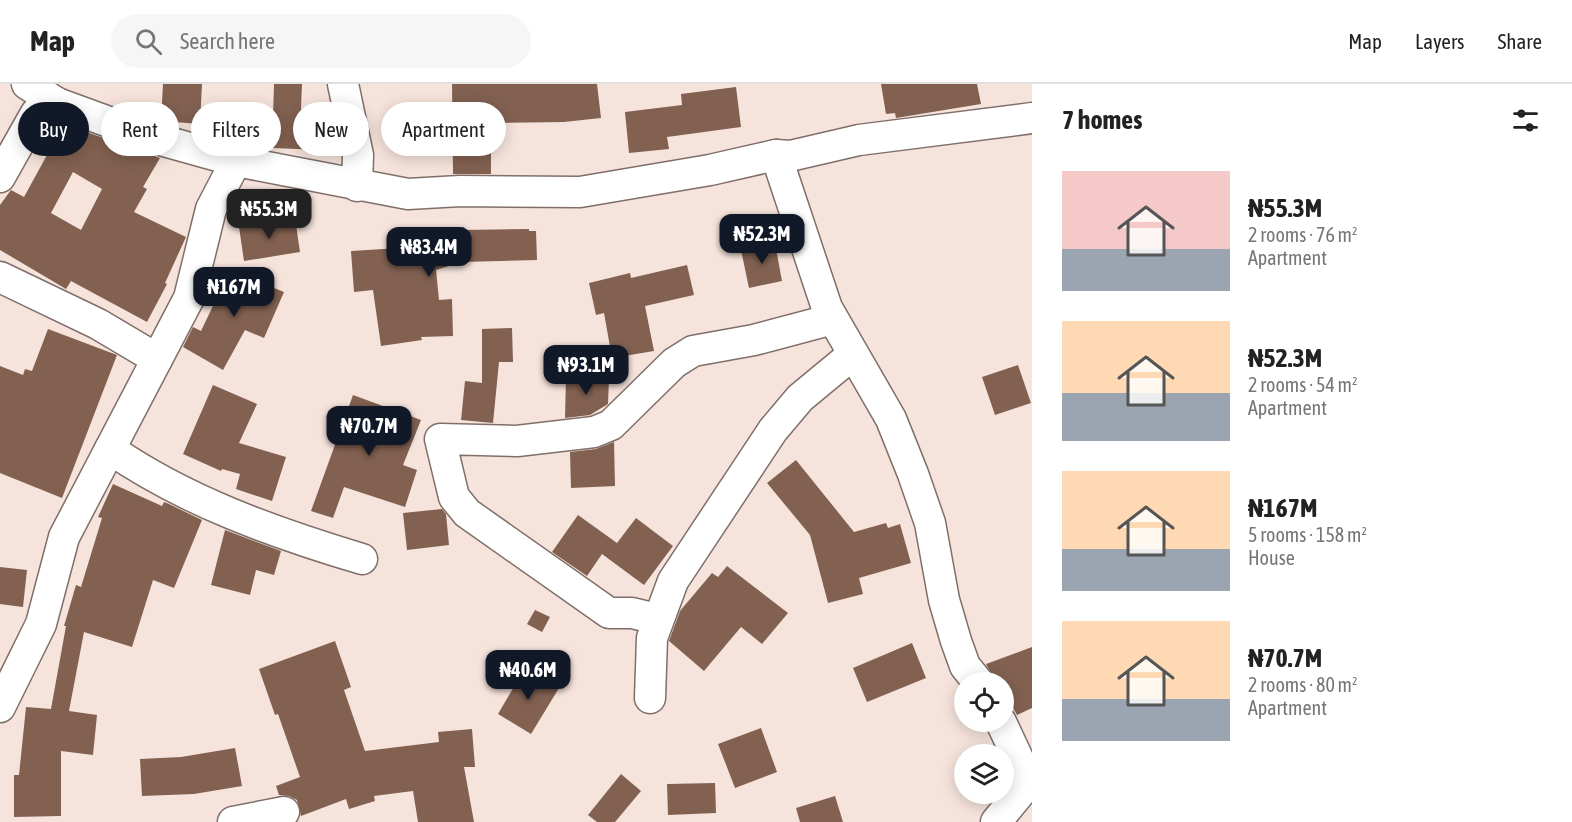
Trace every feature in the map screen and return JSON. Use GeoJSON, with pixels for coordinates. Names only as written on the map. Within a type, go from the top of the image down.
{"type":"FeatureCollection","features":[{"type":"Feature","properties":{"kind":"street"},"geometry":{"type":"LineString","coordinates":[[343,84],[358,155],[357,186]]}},
{"type":"Feature","properties":{"kind":"street"},"geometry":{"type":"LineString","coordinates":[[0,177],[43,94],[150,137],[236,161],[408,194],[460,191],[580,192],[710,170],[776,155],[790,156],[859,140],[1032,118]]}},
{"type":"Feature","properties":{"kind":"street"},"geometry":{"type":"LineString","coordinates":[[776,155],[832,319],[891,419],[913,474],[930,523],[944,600],[956,641],[965,666],[970,672]]}},
{"type":"Feature","properties":{"kind":"street"},"geometry":{"type":"LineString","coordinates":[[0,707],[41,624],[64,537],[189,298],[211,209],[236,161]]}},
{"type":"Feature","properties":{"kind":"street"},"geometry":{"type":"LineString","coordinates":[[0,277],[98,324],[157,359]]}},
{"type":"Feature","properties":{"kind":"street"},"geometry":{"type":"LineString","coordinates":[[657,619],[632,613],[609,612],[467,513],[454,497],[440,439],[517,441],[594,432],[611,425],[674,363],[693,351],[754,340],[832,319]]}},
{"type":"Feature","properties":{"kind":"street"},"geometry":{"type":"LineString","coordinates":[[650,698],[650,667],[657,619],[673,581],[773,430],[800,398],[852,355]]}},
{"type":"Feature","properties":{"kind":"street"},"geometry":{"type":"LineString","coordinates":[[110,448],[166,484],[300,541],[362,559]]}},
{"type":"Feature","properties":{"kind":"street"},"geometry":{"type":"LineString","coordinates":[[996,822],[1030,780],[1006,732]]}},
{"type":"Feature","properties":{"kind":"street"},"geometry":{"type":"LineString","coordinates":[[233,822],[284,812]]}},
{"type":"Feature","properties":{"kind":"building"},"geometry":{"type":"Polygon","coordinates":[[[163,84],[202,84],[201,102],[191,102],[191,123],[179,122],[179,102],[162,102],[163,84]]]}},
{"type":"Feature","properties":{"kind":"building"},"geometry":{"type":"Polygon","coordinates":[[[274,84],[302,84],[301,102],[293,102],[293,149],[281,148],[281,102],[273,102],[274,84]]]}},
{"type":"Feature","properties":{"kind":"building"},"geometry":{"type":"Polygon","coordinates":[[[452,84],[597,84],[601,118],[564,122],[506,123],[506,102],[452,102],[452,84]]]}},
{"type":"Feature","properties":{"kind":"building"},"geometry":{"type":"Polygon","coordinates":[[[881,84],[977,84],[981,104],[896,118],[895,113],[886,114],[881,84]]]}},
{"type":"Feature","properties":{"kind":"building"},"geometry":{"type":"Polygon","coordinates":[[[736,87],[741,127],[667,137],[669,149],[629,153],[625,112],[682,105],[681,94],[736,87]]]}},
{"type":"Feature","properties":{"kind":"building"},"geometry":{"type":"Polygon","coordinates":[[[89,133],[101,137],[101,156],[154,156],[160,158],[143,187],[147,189],[134,212],[186,237],[165,283],[167,284],[147,322],[71,281],[66,289],[0,250],[0,205],[11,190],[24,197],[46,156],[89,156],[89,133]],[[73,172],[51,213],[81,230],[102,189],[73,172]]]}},
{"type":"Feature","properties":{"kind":"building"},"geometry":{"type":"Polygon","coordinates":[[[453,156],[491,156],[491,174],[453,174],[453,156]]]}},
{"type":"Feature","properties":{"kind":"building"},"geometry":{"type":"Polygon","coordinates":[[[295,218],[300,252],[244,261],[239,227],[295,218]]]}},
{"type":"Feature","properties":{"kind":"building"},"geometry":{"type":"Polygon","coordinates":[[[464,227],[465,230],[529,229],[529,231],[536,231],[537,260],[462,262],[436,270],[439,300],[452,299],[453,336],[421,337],[422,340],[381,346],[373,290],[354,292],[351,251],[432,246],[432,236],[464,227]]]}},
{"type":"Feature","properties":{"kind":"building"},"geometry":{"type":"Polygon","coordinates":[[[775,243],[782,281],[749,288],[741,250],[775,243]]]}},
{"type":"Feature","properties":{"kind":"building"},"geometry":{"type":"Polygon","coordinates":[[[687,265],[694,295],[645,306],[654,351],[612,358],[604,313],[596,315],[589,283],[630,273],[631,278],[687,265]]]}},
{"type":"Feature","properties":{"kind":"building"},"geometry":{"type":"Polygon","coordinates":[[[230,270],[284,292],[264,338],[245,330],[223,370],[183,347],[193,327],[201,331],[230,270]]]}},
{"type":"Feature","properties":{"kind":"building"},"geometry":{"type":"Polygon","coordinates":[[[512,328],[513,362],[499,362],[493,423],[461,420],[465,381],[482,383],[482,329],[512,328]]]}},
{"type":"Feature","properties":{"kind":"building"},"geometry":{"type":"Polygon","coordinates":[[[48,329],[117,355],[62,498],[0,473],[0,366],[23,375],[25,369],[32,371],[48,329]]]}},
{"type":"Feature","properties":{"kind":"building"},"geometry":{"type":"Polygon","coordinates":[[[1018,365],[1031,403],[995,415],[982,377],[1018,365]]]}},
{"type":"Feature","properties":{"kind":"building"},"geometry":{"type":"Polygon","coordinates":[[[566,377],[609,378],[608,404],[590,415],[565,418],[566,377]]]}},
{"type":"Feature","properties":{"kind":"building"},"geometry":{"type":"Polygon","coordinates":[[[213,385],[257,404],[239,443],[286,457],[272,501],[236,489],[240,474],[222,469],[221,471],[183,454],[213,385]]]}},
{"type":"Feature","properties":{"kind":"building"},"geometry":{"type":"Polygon","coordinates":[[[353,395],[421,420],[403,465],[417,470],[405,507],[344,487],[333,518],[311,511],[353,395]]]}},
{"type":"Feature","properties":{"kind":"building"},"geometry":{"type":"Polygon","coordinates":[[[614,442],[615,486],[571,488],[570,452],[596,449],[614,442]]]}},
{"type":"Feature","properties":{"kind":"building"},"geometry":{"type":"Polygon","coordinates":[[[796,460],[854,532],[886,523],[888,528],[900,524],[911,563],[859,578],[863,594],[828,603],[810,535],[767,483],[796,460]]]}},
{"type":"Feature","properties":{"kind":"building"},"geometry":{"type":"Polygon","coordinates":[[[113,484],[162,506],[164,502],[169,504],[202,520],[174,588],[153,580],[132,647],[84,632],[69,711],[97,715],[93,755],[61,751],[61,816],[14,817],[14,775],[19,775],[26,707],[51,709],[66,626],[64,626],[76,585],[81,587],[102,518],[98,517],[113,484]]]}},
{"type":"Feature","properties":{"kind":"building"},"geometry":{"type":"Polygon","coordinates":[[[442,509],[446,514],[449,545],[407,550],[403,513],[442,509]]]}},
{"type":"Feature","properties":{"kind":"building"},"geometry":{"type":"Polygon","coordinates":[[[578,515],[617,543],[636,518],[673,546],[644,585],[602,554],[587,576],[552,552],[578,515]]]}},
{"type":"Feature","properties":{"kind":"building"},"geometry":{"type":"Polygon","coordinates":[[[225,530],[281,551],[274,575],[256,570],[250,595],[211,585],[225,530]]]}},
{"type":"Feature","properties":{"kind":"building"},"geometry":{"type":"Polygon","coordinates":[[[727,566],[788,613],[762,644],[741,627],[704,671],[669,641],[680,611],[712,573],[718,577],[727,566]]]}},
{"type":"Feature","properties":{"kind":"building"},"geometry":{"type":"Polygon","coordinates":[[[0,567],[27,570],[23,607],[0,604],[0,567]]]}},
{"type":"Feature","properties":{"kind":"building"},"geometry":{"type":"Polygon","coordinates":[[[535,610],[550,617],[542,632],[527,624],[535,610]]]}},
{"type":"Feature","properties":{"kind":"building"},"geometry":{"type":"Polygon","coordinates":[[[335,641],[351,687],[344,690],[365,751],[439,742],[438,732],[472,729],[475,767],[464,767],[474,822],[418,822],[413,791],[374,796],[375,801],[349,809],[346,799],[301,816],[297,800],[279,795],[276,786],[300,777],[259,669],[335,641]]]}},
{"type":"Feature","properties":{"kind":"building"},"geometry":{"type":"Polygon","coordinates":[[[912,643],[926,678],[867,702],[853,668],[912,643]]]}},
{"type":"Feature","properties":{"kind":"building"},"geometry":{"type":"Polygon","coordinates":[[[1032,647],[1032,708],[1017,715],[1014,710],[1014,672],[990,672],[986,664],[1032,647]]]}},
{"type":"Feature","properties":{"kind":"building"},"geometry":{"type":"Polygon","coordinates":[[[525,668],[559,688],[531,734],[498,714],[525,668]]]}},
{"type":"Feature","properties":{"kind":"building"},"geometry":{"type":"Polygon","coordinates":[[[761,728],[777,772],[735,788],[718,744],[761,728]]]}},
{"type":"Feature","properties":{"kind":"building"},"geometry":{"type":"Polygon","coordinates":[[[235,748],[242,786],[194,794],[142,796],[140,759],[181,757],[235,748]]]}},
{"type":"Feature","properties":{"kind":"building"},"geometry":{"type":"Polygon","coordinates":[[[621,774],[641,791],[615,822],[597,822],[588,815],[621,774]]]}},
{"type":"Feature","properties":{"kind":"building"},"geometry":{"type":"Polygon","coordinates":[[[715,783],[716,813],[668,815],[667,784],[715,783]]]}},
{"type":"Feature","properties":{"kind":"building"},"geometry":{"type":"Polygon","coordinates":[[[835,796],[843,822],[800,822],[796,808],[835,796]]]}}]}
